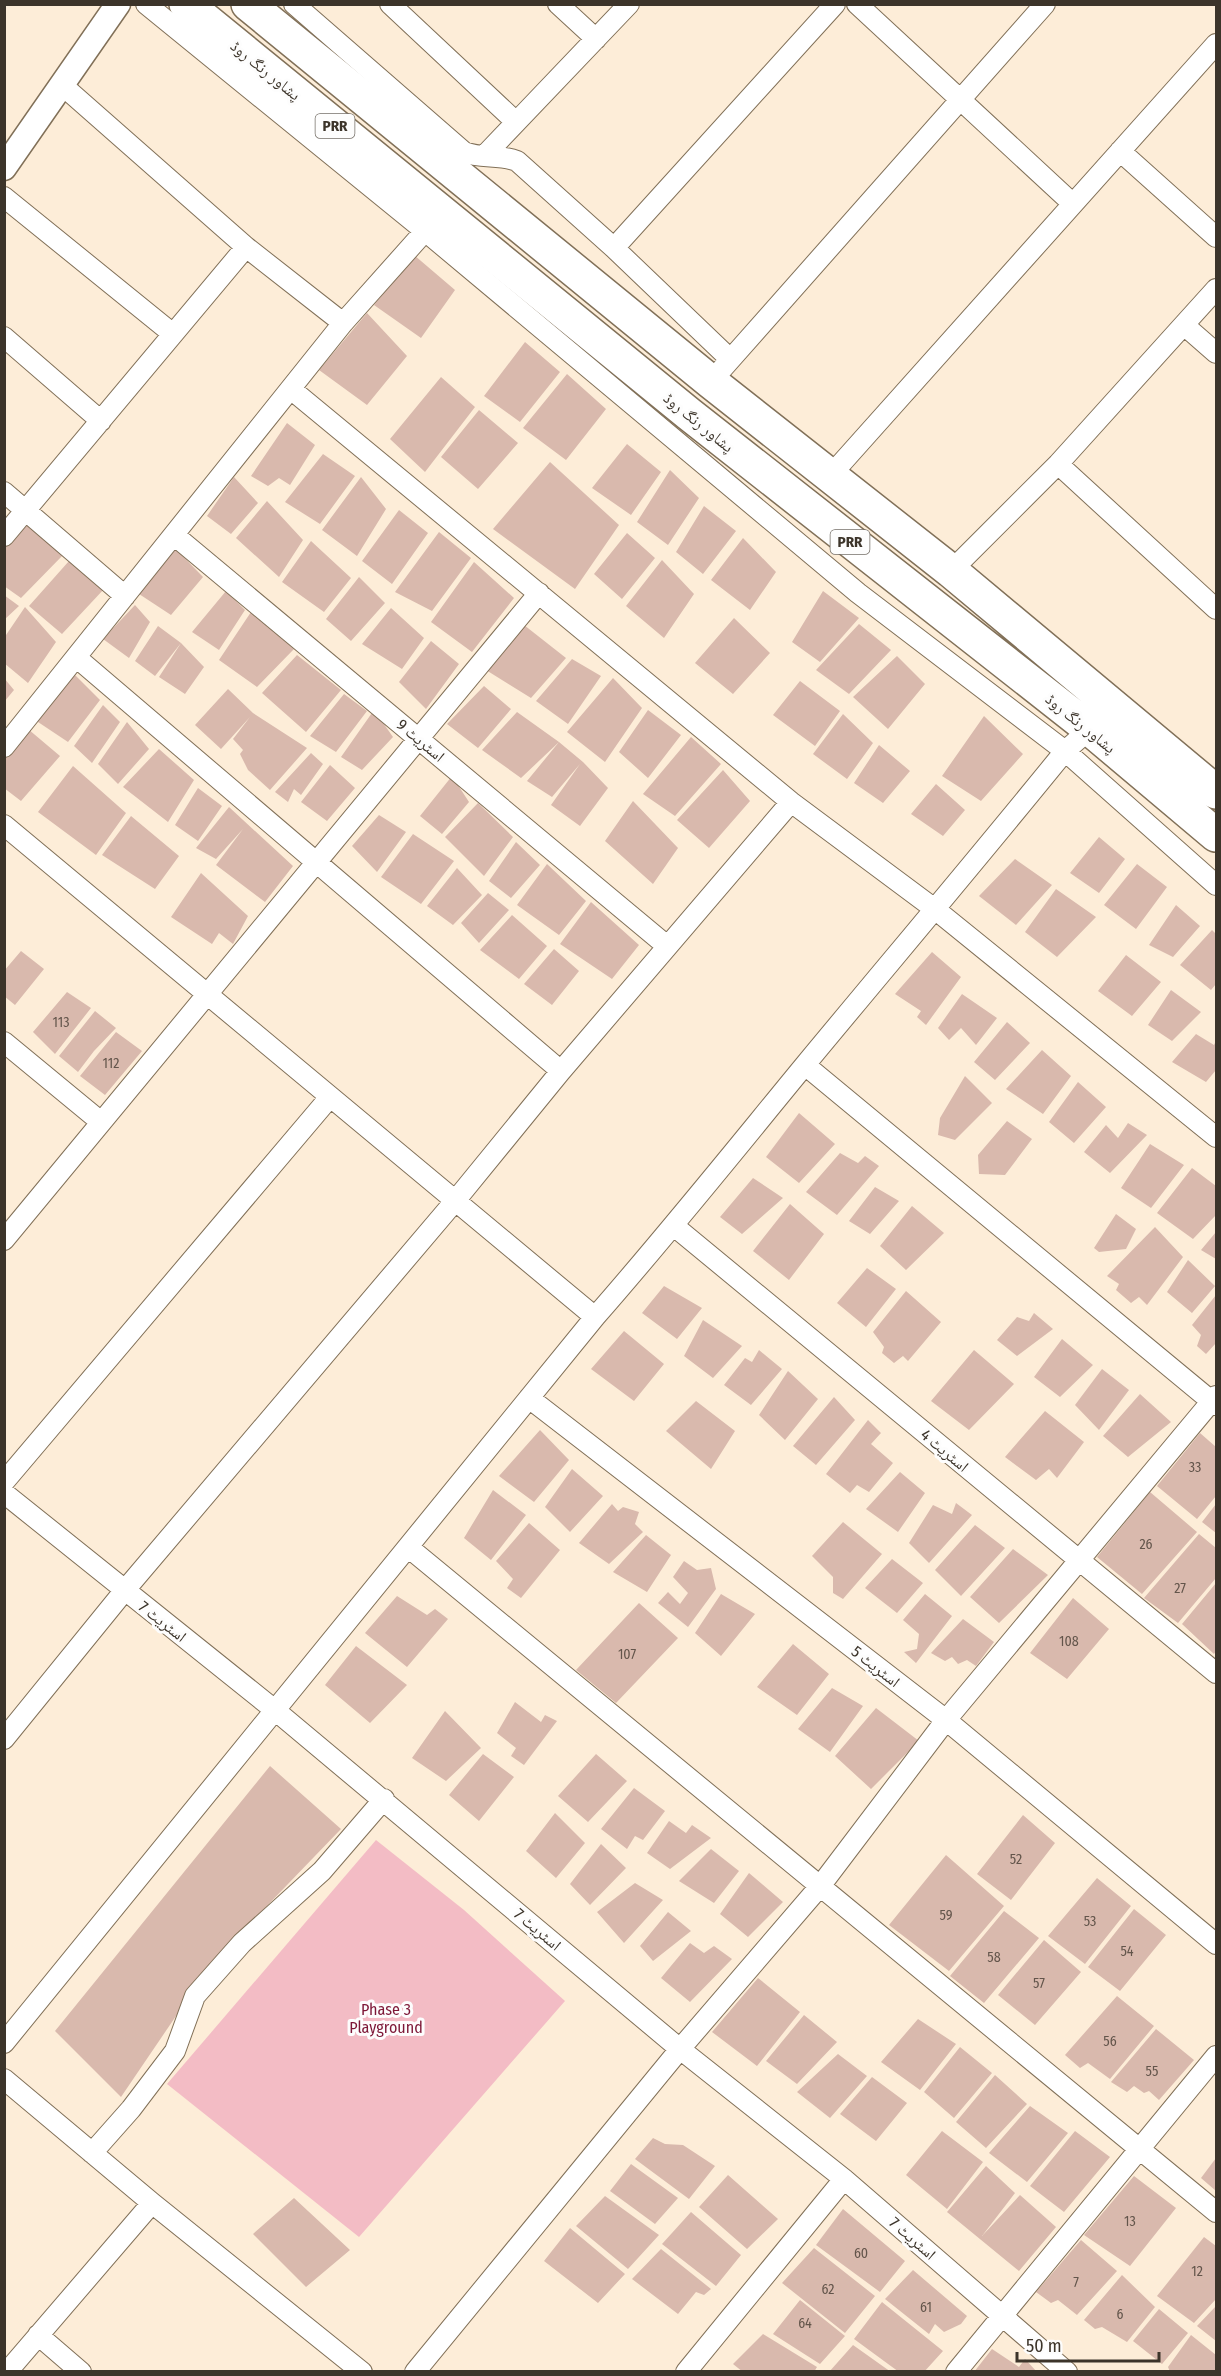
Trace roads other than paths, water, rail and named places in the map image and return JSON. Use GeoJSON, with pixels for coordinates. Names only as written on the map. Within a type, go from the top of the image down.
{"type":"FeatureCollection","features":[{"type":"Feature","properties":{"kind":"highway","name":"پشاور رنگ روڈ"},"geometry":{"type":"LineString","coordinates":[[186,4],[484,248],[873,560],[1090,729],[1216,835]]}},
{"type":"Feature","properties":{"kind":"highway","name":"پشاور رنگ روڈ"},"geometry":{"type":"LineString","coordinates":[[248,4],[512,218],[721,371],[830,476],[951,571],[1216,792]]}},
{"type":"Feature","properties":{"kind":"highway"},"geometry":{"type":"LineString","coordinates":[[873,560],[900,531]]}},
{"type":"Feature","properties":{"kind":"street"},"geometry":{"type":"LineString","coordinates":[[4,168],[118,4]]}},
{"type":"Feature","properties":{"kind":"street"},"geometry":{"type":"LineString","coordinates":[[146,4],[425,231],[858,593],[1065,751],[1216,885]]}},
{"type":"Feature","properties":{"kind":"street"},"geometry":{"type":"LineString","coordinates":[[294,4],[458,148],[471,155],[502,156],[517,162],[614,248],[721,371],[1045,4]]}},
{"type":"Feature","properties":{"kind":"street"},"geometry":{"type":"LineString","coordinates":[[390,4],[516,122]]}},
{"type":"Feature","properties":{"kind":"street"},"geometry":{"type":"LineString","coordinates":[[558,4],[596,39]]}},
{"type":"Feature","properties":{"kind":"street"},"geometry":{"type":"LineString","coordinates":[[484,156],[629,4]]}},
{"type":"Feature","properties":{"kind":"street"},"geometry":{"type":"LineString","coordinates":[[614,248],[835,4]]}},
{"type":"Feature","properties":{"kind":"street"},"geometry":{"type":"LineString","coordinates":[[856,4],[1073,204]]}},
{"type":"Feature","properties":{"kind":"street"},"geometry":{"type":"LineString","coordinates":[[830,476],[1216,44]]}},
{"type":"Feature","properties":{"kind":"street"},"geometry":{"type":"LineString","coordinates":[[62,85],[246,247],[343,323]]}},
{"type":"Feature","properties":{"kind":"street"},"geometry":{"type":"LineString","coordinates":[[1120,151],[1216,237]]}},
{"type":"Feature","properties":{"kind":"street"},"geometry":{"type":"LineString","coordinates":[[4,197],[173,334]]}},
{"type":"Feature","properties":{"kind":"street"},"geometry":{"type":"LineString","coordinates":[[4,747],[292,390],[343,323],[425,231]]}},
{"type":"Feature","properties":{"kind":"street"},"geometry":{"type":"LineString","coordinates":[[4,536],[246,247]]}},
{"type":"Feature","properties":{"kind":"street"},"geometry":{"type":"LineString","coordinates":[[951,571],[1058,464],[1216,289]]}},
{"type":"Feature","properties":{"kind":"street"},"geometry":{"type":"LineString","coordinates":[[1184,325],[1216,354]]}},
{"type":"Feature","properties":{"kind":"street"},"geometry":{"type":"LineString","coordinates":[[4,337],[101,421]]}},
{"type":"Feature","properties":{"kind":"street"},"geometry":{"type":"LineString","coordinates":[[292,390],[791,802],[936,910],[1216,1137]]}},
{"type":"Feature","properties":{"kind":"street"},"geometry":{"type":"LineString","coordinates":[[1058,464],[1216,609]]}},
{"type":"Feature","properties":{"kind":"street"},"geometry":{"type":"LineString","coordinates":[[4,492],[125,596]]}},
{"type":"Feature","properties":{"kind":"street","name":"اسٹریٹ 9"},"geometry":{"type":"LineString","coordinates":[[174,534],[667,946]]}},
{"type":"Feature","properties":{"kind":"street"},"geometry":{"type":"LineString","coordinates":[[5,1238],[539,593]]}},
{"type":"Feature","properties":{"kind":"street"},"geometry":{"type":"LineString","coordinates":[[77,658],[561,1071]]}},
{"type":"Feature","properties":{"kind":"street"},"geometry":{"type":"LineString","coordinates":[[4,2043],[595,1317],[674,1226],[804,1065],[936,910],[1065,751],[1090,729]]}},
{"type":"Feature","properties":{"kind":"street"},"geometry":{"type":"LineString","coordinates":[[4,1739],[125,1590],[455,1201],[561,1071],[791,802]]}},
{"type":"Feature","properties":{"kind":"street"},"geometry":{"type":"LineString","coordinates":[[4,825],[595,1317]]}},
{"type":"Feature","properties":{"kind":"street"},"geometry":{"type":"LineString","coordinates":[[4,1042],[101,1122]]}},
{"type":"Feature","properties":{"kind":"street"},"geometry":{"type":"LineString","coordinates":[[415,2372],[680,2049],[820,1885],[946,1720],[1215,1401],[804,1065]]}},
{"type":"Feature","properties":{"kind":"street"},"geometry":{"type":"LineString","coordinates":[[4,1482],[330,1097]]}},
{"type":"Feature","properties":{"kind":"street","name":"اسٹریٹ 4"},"geometry":{"type":"LineString","coordinates":[[674,1226],[1216,1673]]}},
{"type":"Feature","properties":{"kind":"street","name":"اسٹریٹ 5"},"geometry":{"type":"LineString","coordinates":[[529,1398],[946,1720],[1216,1944]]}},
{"type":"Feature","properties":{"kind":"street","name":"اسٹریٹ 7"},"geometry":{"type":"LineString","coordinates":[[4,1493],[384,1799],[680,2049],[844,2179],[1066,2372]]}},
{"type":"Feature","properties":{"kind":"street"},"geometry":{"type":"LineString","coordinates":[[408,1547],[1216,2212]]}},
{"type":"Feature","properties":{"kind":"street"},"geometry":{"type":"LineString","coordinates":[[92,2153],[131,2109],[176,2051],[195,1996],[242,1943],[322,1871],[384,1799]]}},
{"type":"Feature","properties":{"kind":"street"},"geometry":{"type":"LineString","coordinates":[[956,2372],[1216,2056]]}},
{"type":"Feature","properties":{"kind":"street"},"geometry":{"type":"LineString","coordinates":[[4,2079],[152,2203],[362,2372]]}},
{"type":"Feature","properties":{"kind":"street"},"geometry":{"type":"LineString","coordinates":[[686,2372],[844,2179]]}},
{"type":"Feature","properties":{"kind":"street"},"geometry":{"type":"LineString","coordinates":[[8,2372],[152,2203]]}},
{"type":"Feature","properties":{"kind":"street"},"geometry":{"type":"LineString","coordinates":[[38,2335],[81,2372]]}},
{"type":"Feature","properties":{"kind":"park label","name":"Phase 3 Playground"},"geometry":{"type":"Point","coordinates":[386,2018]}}]}
